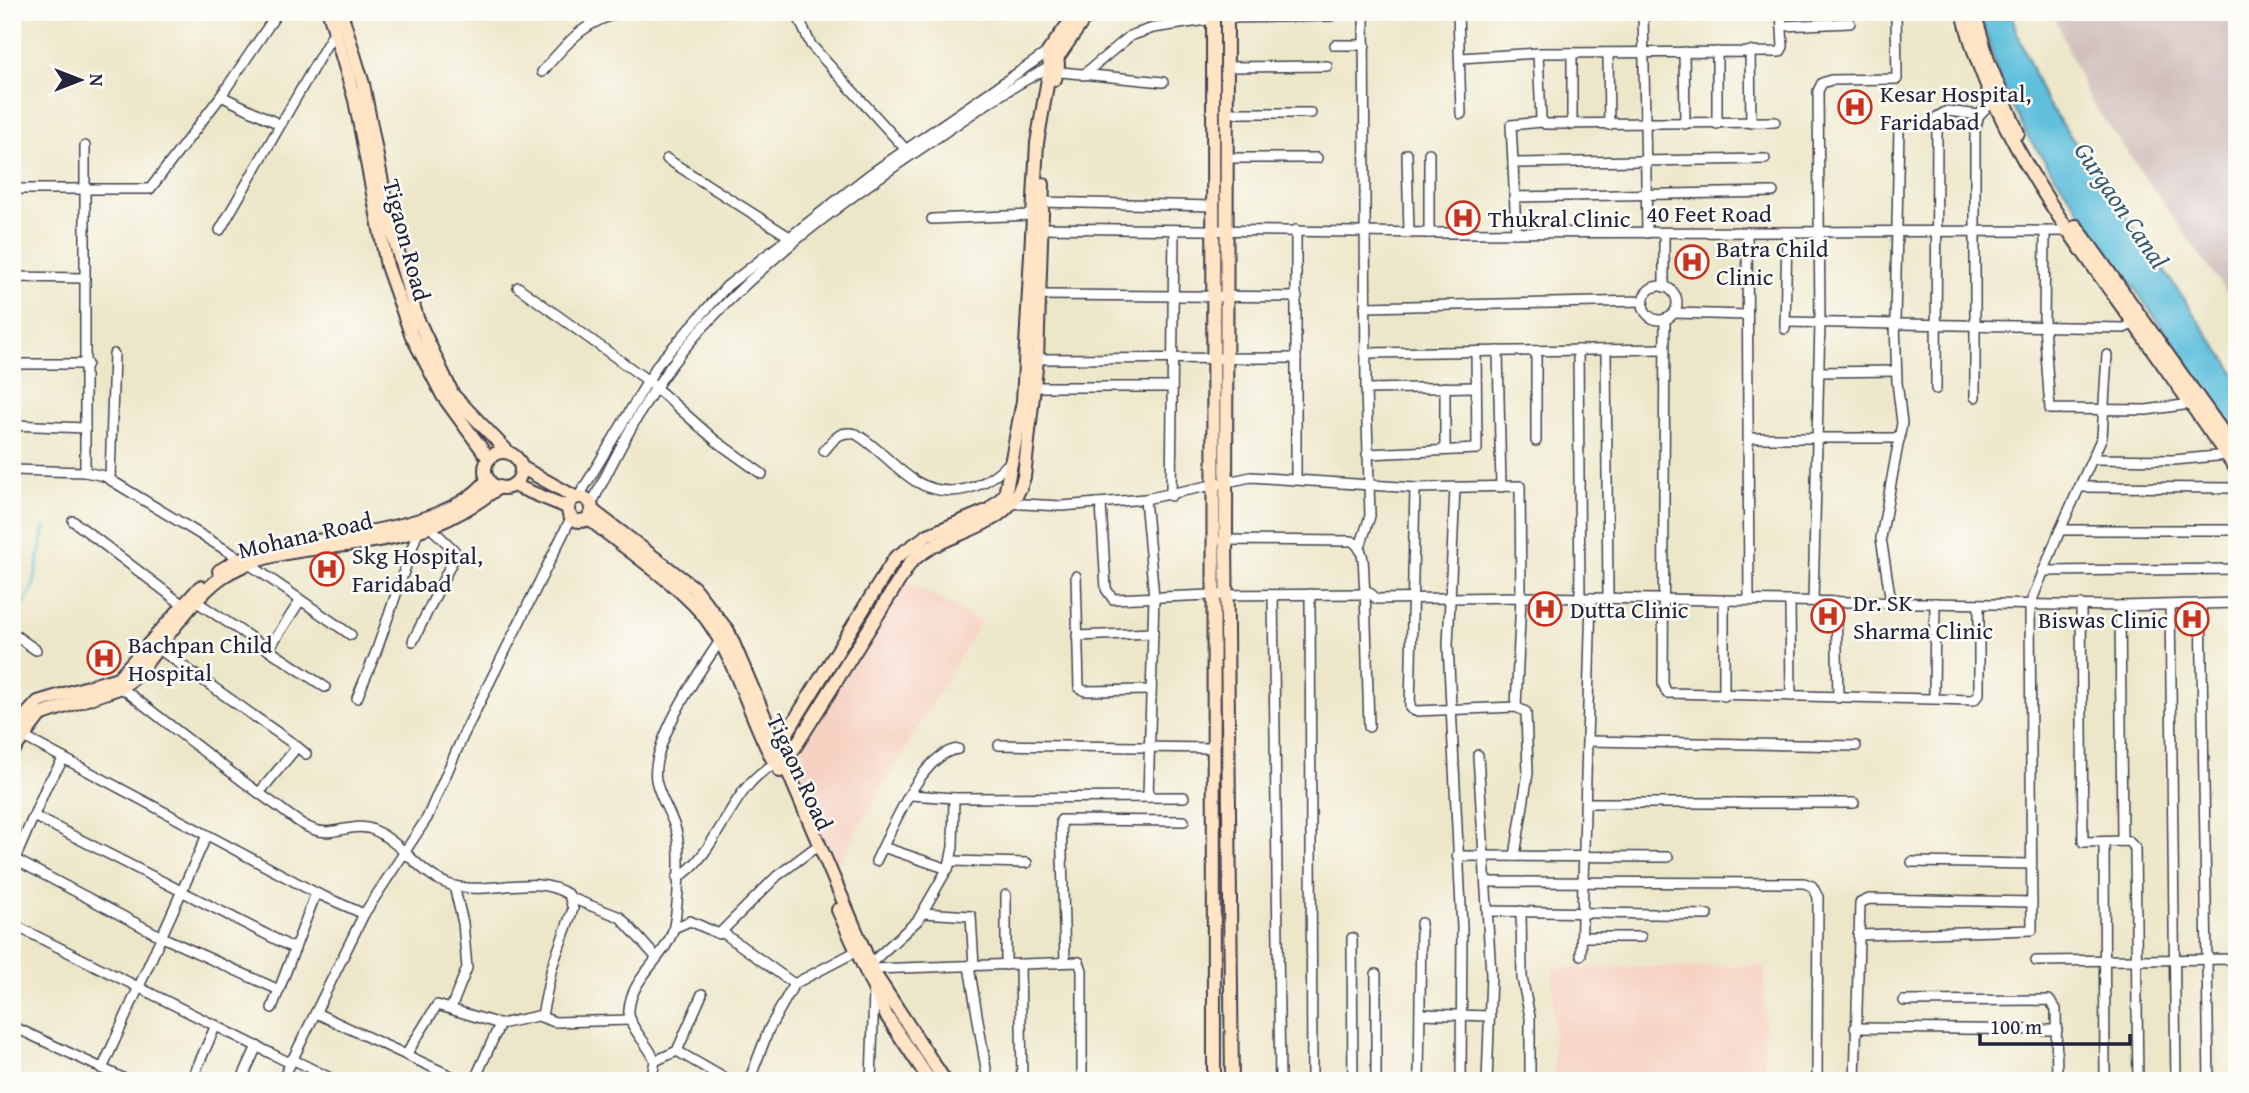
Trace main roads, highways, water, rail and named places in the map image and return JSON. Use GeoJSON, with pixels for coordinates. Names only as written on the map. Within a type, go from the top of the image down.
{"type":"FeatureCollection","features":[{"type":"Feature","properties":{"kind":"water"},"geometry":{"type":"Polygon","coordinates":[[[1979,12],[2012,12],[2015,27],[2044,98],[2237,376],[2237,434],[2028,137],[2001,83],[1979,12]]]}},
{"type":"Feature","properties":{"kind":"waterway"},"geometry":{"type":"LineString","coordinates":[[12,625],[33,587],[45,527]]}},
{"type":"Feature","properties":{"kind":"place","name":"Kesar Hospital, Faridabad"},"geometry":{"type":"Point","coordinates":[1855,107]}},
{"type":"Feature","properties":{"kind":"place","name":"Thukral Clinic"},"geometry":{"type":"Point","coordinates":[1463,218]}},
{"type":"Feature","properties":{"kind":"place","name":"Batra Child Clinic"},"geometry":{"type":"Point","coordinates":[1692,262]}},
{"type":"Feature","properties":{"kind":"place","name":"Skg Hospital, Faridabad"},"geometry":{"type":"Point","coordinates":[327,569]}},
{"type":"Feature","properties":{"kind":"place","name":"Dutta Clinic"},"geometry":{"type":"Point","coordinates":[1545,609]}},
{"type":"Feature","properties":{"kind":"place","name":"Dr. SK Sharma Clinic"},"geometry":{"type":"Point","coordinates":[1828,616]}},
{"type":"Feature","properties":{"kind":"place","name":"Biswas Clinic"},"geometry":{"type":"Point","coordinates":[2192,619]}},
{"type":"Feature","properties":{"kind":"place","name":"Bachpan Child Hospital"},"geometry":{"type":"Point","coordinates":[104,658]}},
{"type":"Feature","properties":{"kind":"water label","name":"Gurgaon Canal"},"geometry":{"type":"Point","coordinates":[2122,205]}}]}
